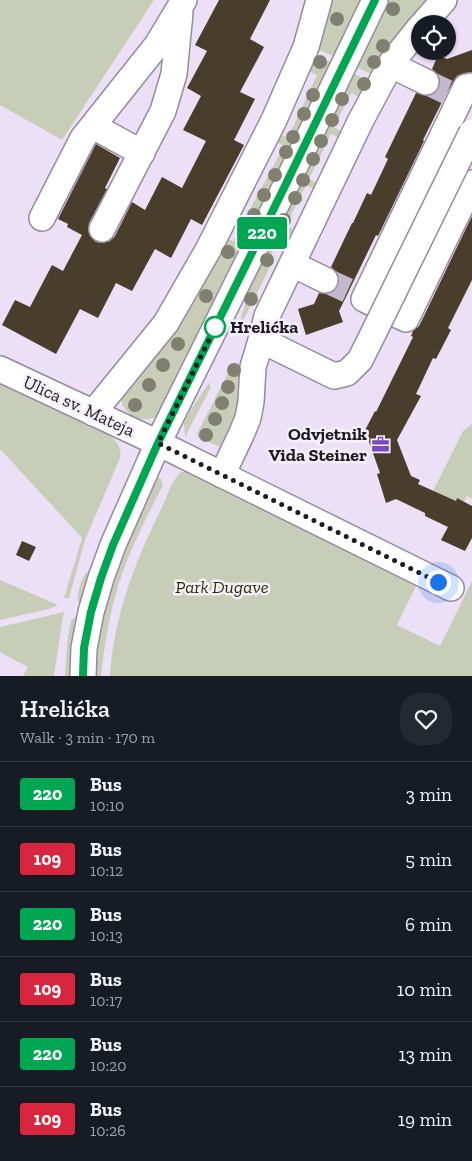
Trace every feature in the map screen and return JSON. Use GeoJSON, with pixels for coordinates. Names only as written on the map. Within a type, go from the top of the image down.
{"type":"FeatureCollection","features":[{"type":"Feature","properties":{"kind":"street"},"geometry":{"type":"LineString","coordinates":[[93,413],[166,323],[208,250],[274,120],[306,47],[319,0]]}},
{"type":"Feature","properties":{"kind":"street"},"geometry":{"type":"LineString","coordinates":[[83,676],[84,648],[91,612],[113,545],[158,443],[288,182],[375,0]]}},
{"type":"Feature","properties":{"kind":"street"},"geometry":{"type":"LineString","coordinates":[[431,15],[444,0]]}},
{"type":"Feature","properties":{"kind":"street"},"geometry":{"type":"LineString","coordinates":[[42,218],[83,138],[157,45],[182,4]]}},
{"type":"Feature","properties":{"kind":"street"},"geometry":{"type":"LineString","coordinates":[[102,229],[163,111],[174,74],[182,4]]}},
{"type":"Feature","properties":{"kind":"street"},"geometry":{"type":"LineString","coordinates":[[222,475],[248,418],[253,367],[267,316],[361,120],[391,65],[411,39]]}},
{"type":"Feature","properties":{"kind":"street"},"geometry":{"type":"LineString","coordinates":[[391,65],[451,90],[357,295],[406,319],[472,183]]}},
{"type":"Feature","properties":{"kind":"street"},"geometry":{"type":"LineString","coordinates":[[93,126],[142,153]]}},
{"type":"Feature","properties":{"kind":"street"},"geometry":{"type":"LineString","coordinates":[[261,340],[334,376],[347,372],[360,360],[472,132]]}},
{"type":"Feature","properties":{"kind":"street"},"geometry":{"type":"LineString","coordinates":[[292,264],[325,280]]}},
{"type":"Feature","properties":{"kind":"street","name":"Ulica sv. Mateja"},"geometry":{"type":"LineString","coordinates":[[0,369],[158,443],[451,588]]}},
{"type":"Feature","properties":{"kind":"green space"},"geometry":{"type":"Polygon","coordinates":[[[0,0],[154,0],[62,140],[0,105],[0,0]]]}},
{"type":"Feature","properties":{"kind":"green space"},"geometry":{"type":"Polygon","coordinates":[[[328,0],[361,0],[336,57],[314,48],[328,0]]]}},
{"type":"Feature","properties":{"kind":"green space"},"geometry":{"type":"Polygon","coordinates":[[[388,0],[431,0],[420,15],[411,15],[411,27],[375,76],[354,66],[388,0]]]}},
{"type":"Feature","properties":{"kind":"green space"},"geometry":{"type":"Polygon","coordinates":[[[312,54],[333,64],[161,413],[148,419],[135,418],[125,409],[120,396],[224,238],[233,241],[284,146],[274,141],[278,134],[288,138],[317,75],[308,71],[312,54]]]}},
{"type":"Feature","properties":{"kind":"green space"},"geometry":{"type":"Polygon","coordinates":[[[350,72],[372,82],[361,98],[351,93],[334,127],[344,133],[342,139],[331,134],[309,179],[319,184],[316,190],[306,185],[286,225],[296,231],[293,237],[283,232],[270,257],[274,259],[240,327],[238,327],[254,275],[350,72]]]}},
{"type":"Feature","properties":{"kind":"green space"},"geometry":{"type":"Polygon","coordinates":[[[233,363],[242,367],[236,414],[224,445],[220,447],[198,437],[197,434],[233,363]]]}},
{"type":"Feature","properties":{"kind":"green space"},"geometry":{"type":"Polygon","coordinates":[[[0,382],[109,435],[117,442],[120,450],[120,458],[85,540],[69,598],[64,598],[82,538],[0,449],[0,382]]]}},
{"type":"Feature","properties":{"kind":"green space"},"geometry":{"type":"Polygon","coordinates":[[[209,383],[211,387],[185,437],[184,423],[209,383]]]}},
{"type":"Feature","properties":{"kind":"green space"},"geometry":{"type":"Polygon","coordinates":[[[472,424],[472,499],[467,496],[464,502],[457,498],[456,501],[433,491],[463,431],[472,424]]]}},
{"type":"Feature","properties":{"kind":"green space","name":"Park Dugave"},"geometry":{"type":"Polygon","coordinates":[[[181,472],[190,473],[417,584],[397,625],[440,646],[472,581],[472,676],[110,676],[112,653],[121,609],[135,567],[170,487],[181,472]]]}},
{"type":"Feature","properties":{"kind":"green space"},"geometry":{"type":"Polygon","coordinates":[[[158,477],[163,485],[130,554],[119,582],[106,636],[101,676],[92,676],[94,653],[111,580],[158,477]]]}},
{"type":"Feature","properties":{"kind":"green space"},"geometry":{"type":"Polygon","coordinates":[[[86,572],[91,573],[82,606],[77,598],[86,572]]]}},
{"type":"Feature","properties":{"kind":"green space"},"geometry":{"type":"Polygon","coordinates":[[[0,580],[58,605],[49,609],[0,620],[0,580]]]}},
{"type":"Feature","properties":{"kind":"green space"},"geometry":{"type":"Polygon","coordinates":[[[64,612],[54,676],[23,676],[28,667],[0,652],[0,627],[64,612]]]}},
{"type":"Feature","properties":{"kind":"green space"},"geometry":{"type":"Polygon","coordinates":[[[76,616],[80,616],[72,676],[65,676],[68,635],[71,621],[76,616]]]}},
{"type":"Feature","properties":{"kind":"building"},"geometry":{"type":"Polygon","coordinates":[[[219,0],[270,0],[250,39],[264,47],[240,92],[255,99],[234,140],[244,145],[202,225],[191,219],[171,258],[155,249],[132,291],[116,283],[98,318],[80,309],[56,354],[2,325],[15,300],[30,307],[52,265],[63,271],[82,235],[67,227],[68,224],[58,219],[96,144],[120,158],[105,188],[107,189],[89,223],[88,230],[90,236],[96,242],[110,241],[115,236],[132,202],[145,210],[162,177],[182,188],[206,141],[183,130],[201,96],[187,88],[207,51],[195,45],[219,0]]]}},
{"type":"Feature","properties":{"kind":"building"},"geometry":{"type":"Polygon","coordinates":[[[472,50],[472,72],[457,76],[447,92],[378,236],[376,235],[339,311],[343,322],[306,335],[298,309],[314,304],[319,293],[327,294],[333,292],[338,287],[339,278],[337,272],[331,267],[367,193],[371,195],[388,159],[385,157],[416,93],[428,96],[434,94],[439,88],[440,81],[438,74],[432,69],[436,60],[456,60],[456,56],[472,50]]]}},
{"type":"Feature","properties":{"kind":"building"},"geometry":{"type":"Polygon","coordinates":[[[472,216],[472,280],[448,328],[451,330],[436,359],[433,358],[416,394],[421,396],[397,440],[411,476],[420,480],[418,484],[456,501],[457,498],[472,506],[472,538],[465,551],[441,540],[448,527],[425,516],[425,513],[396,499],[386,503],[377,474],[380,473],[369,442],[361,438],[413,337],[411,336],[413,331],[419,326],[472,216]]]}},
{"type":"Feature","properties":{"kind":"building"},"geometry":{"type":"Polygon","coordinates":[[[22,541],[36,547],[29,561],[16,555],[22,541]]]}},
{"type":"Feature","properties":{"kind":"tunnel"},"geometry":{"type":"LineString","coordinates":[[426,82],[447,92]]}},
{"type":"Feature","properties":{"kind":"tunnel"},"geometry":{"type":"LineString","coordinates":[[325,280],[349,291]]}},
{"type":"Feature","properties":{"kind":"bus line","name":"220"},"geometry":{"type":"LineString","coordinates":[[83,676],[84,648],[91,612],[113,545],[158,443],[375,0]]}},
{"type":"Feature","properties":{"kind":"place","name":"Hrelićka"},"geometry":{"type":"Point","coordinates":[215,327]}},
{"type":"Feature","properties":{"kind":"place","name":"Odvjetnik Vida Steiner"},"geometry":{"type":"Point","coordinates":[381,444]}},
{"type":"Feature","properties":{"kind":"route"},"geometry":{"type":"LineString","coordinates":[[215,327],[218,322],[158,443],[438,582]]}}]}
